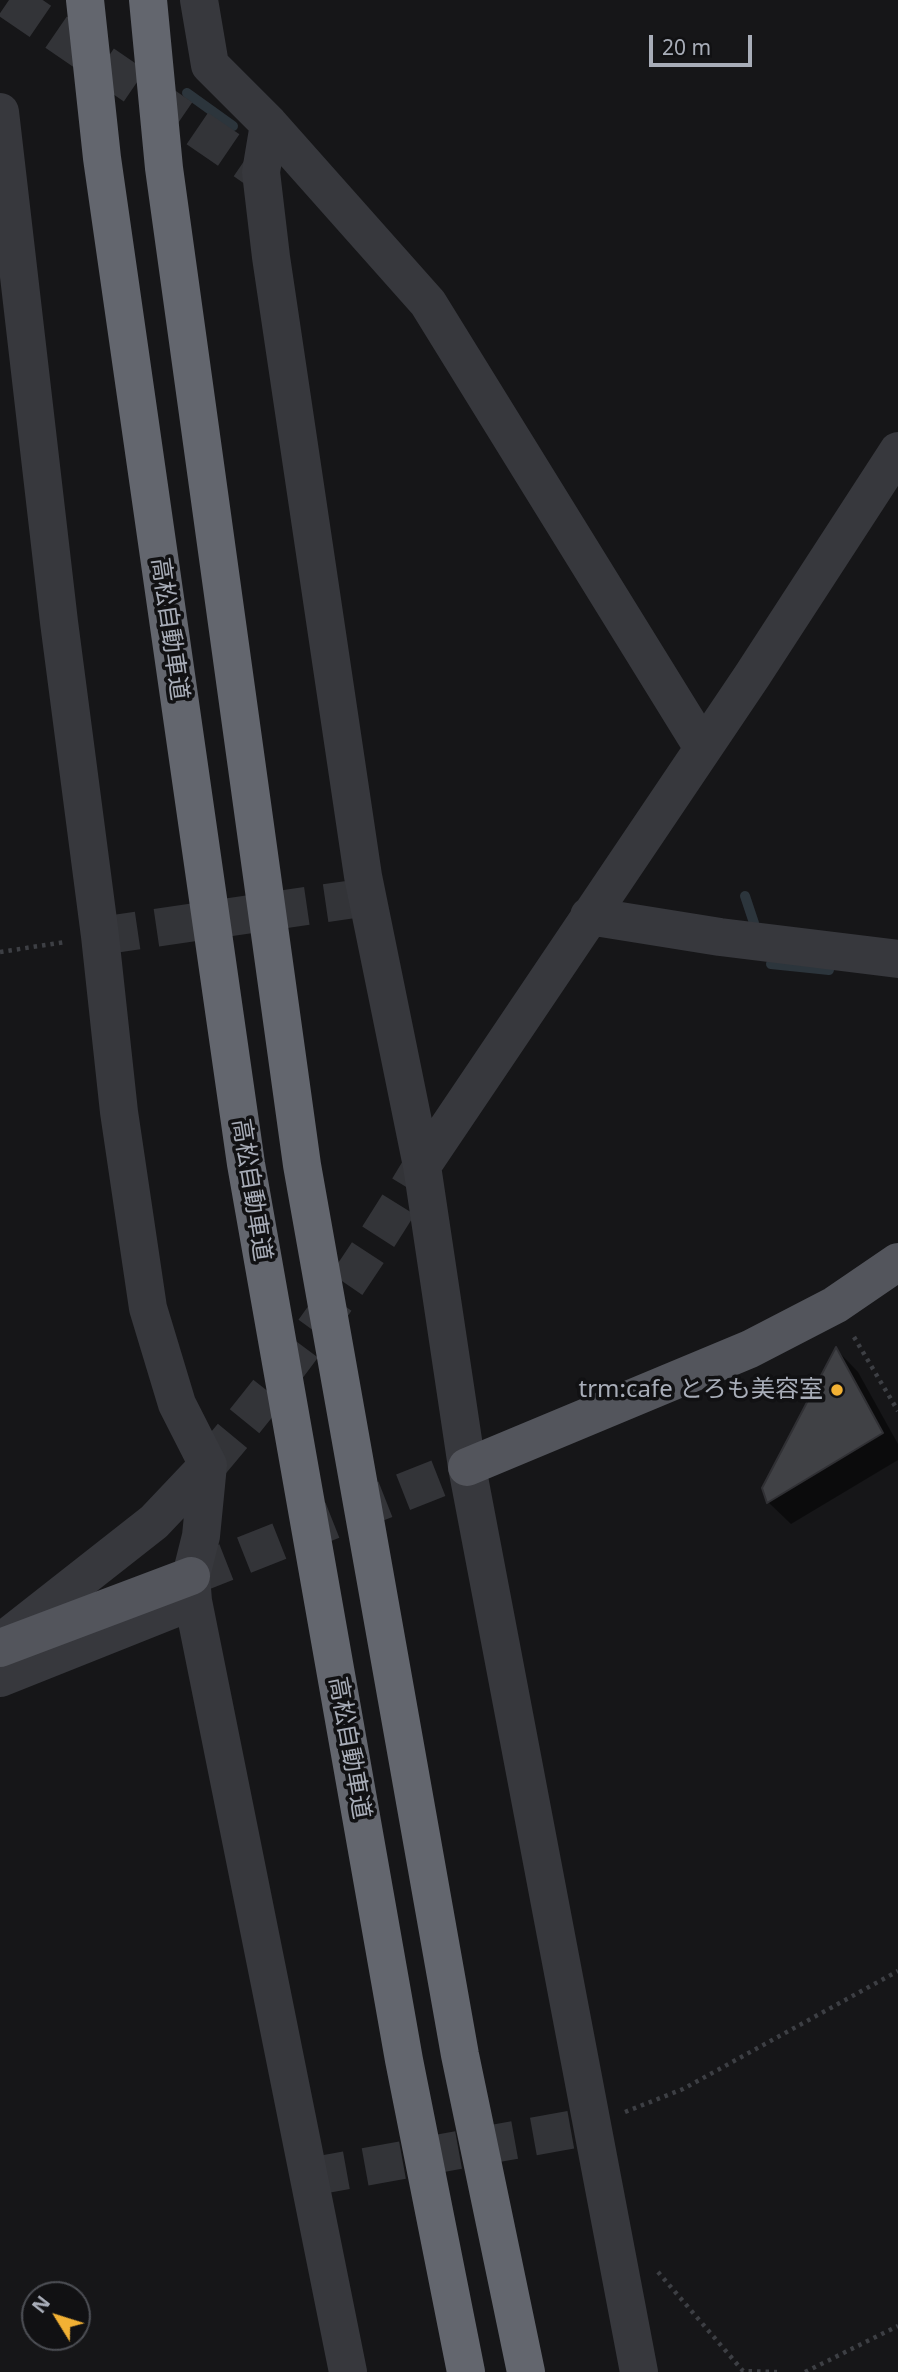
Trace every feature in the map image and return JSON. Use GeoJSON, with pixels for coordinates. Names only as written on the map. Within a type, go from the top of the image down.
{"type":"FeatureCollection","features":[{"type":"Feature","properties":{"kind":"highway","name":"高松自動車道"},"geometry":{"type":"LineString","coordinates":[[85,0],[102,158],[246,1164],[404,2060],[466,2372]]}},
{"type":"Feature","properties":{"kind":"highway"},"geometry":{"type":"LineString","coordinates":[[148,0],[164,168],[302,1165],[460,2056],[526,2372]]}},
{"type":"Feature","properties":{"kind":"main road"},"geometry":{"type":"LineString","coordinates":[[467,1467],[750,1349],[835,1305],[898,1262]]}},
{"type":"Feature","properties":{"kind":"main road"},"geometry":{"type":"LineString","coordinates":[[0,1645],[192,1588]]}},
{"type":"Feature","properties":{"kind":"street"},"geometry":{"type":"LineString","coordinates":[[199,0],[210,65],[269,124],[428,303],[703,748]]}},
{"type":"Feature","properties":{"kind":"street"},"geometry":{"type":"LineString","coordinates":[[0,112],[59,622],[100,936],[118,1112],[148,1308],[177,1404],[208,1465],[192,1588],[348,2372]]}},
{"type":"Feature","properties":{"kind":"street"},"geometry":{"type":"LineString","coordinates":[[269,124],[261,172],[273,271],[363,876],[422,1166],[467,1467],[639,2372]]}},
{"type":"Feature","properties":{"kind":"street"},"geometry":{"type":"LineString","coordinates":[[422,1166],[703,748],[897,452]]}},
{"type":"Feature","properties":{"kind":"street"},"geometry":{"type":"LineString","coordinates":[[589,916],[720,937],[898,959]]}},
{"type":"Feature","properties":{"kind":"street"},"geometry":{"type":"LineString","coordinates":[[0,1645],[154,1522],[208,1465]]}},
{"type":"Feature","properties":{"kind":"street"},"geometry":{"type":"LineString","coordinates":[[0,1678],[192,1588]]}},
{"type":"Feature","properties":{"kind":"path"},"geometry":{"type":"LineString","coordinates":[[0,952],[100,936]]}},
{"type":"Feature","properties":{"kind":"path"},"geometry":{"type":"LineString","coordinates":[[835,1305],[898,1411]]}},
{"type":"Feature","properties":{"kind":"path"},"geometry":{"type":"LineString","coordinates":[[592,2126],[683,2089],[898,1972]]}},
{"type":"Feature","properties":{"kind":"path"},"geometry":{"type":"LineString","coordinates":[[652,2266],[743,2371],[777,2372]]}},
{"type":"Feature","properties":{"kind":"path"},"geometry":{"type":"LineString","coordinates":[[805,2372],[898,2326]]}},
{"type":"Feature","properties":{"kind":"building","name":"trm:cafe とろも美容室"},"geometry":{"type":"Polygon","coordinates":[[[836,1347],[883,1433],[767,1503],[762,1488],[836,1347]]]}},
{"type":"Feature","properties":{"kind":"waterway"},"geometry":{"type":"LineString","coordinates":[[187,93],[233,126]]}},
{"type":"Feature","properties":{"kind":"waterway"},"geometry":{"type":"LineString","coordinates":[[745,896],[754,923]]}},
{"type":"Feature","properties":{"kind":"waterway"},"geometry":{"type":"LineString","coordinates":[[771,964],[829,970]]}},
{"type":"Feature","properties":{"kind":"tunnel"},"geometry":{"type":"LineString","coordinates":[[9,0],[261,172]]}},
{"type":"Feature","properties":{"kind":"tunnel"},"geometry":{"type":"LineString","coordinates":[[100,936],[368,897]]}},
{"type":"Feature","properties":{"kind":"tunnel"},"geometry":{"type":"LineString","coordinates":[[208,1465],[238,1430],[321,1320],[422,1166]]}},
{"type":"Feature","properties":{"kind":"tunnel"},"geometry":{"type":"LineString","coordinates":[[191,1576],[467,1467]]}},
{"type":"Feature","properties":{"kind":"tunnel"},"geometry":{"type":"LineString","coordinates":[[309,2177],[592,2126]]}},
{"type":"Feature","properties":{"kind":"place","name":"trm:cafe とろも美容室"},"geometry":{"type":"Point","coordinates":[837,1390]}}]}
